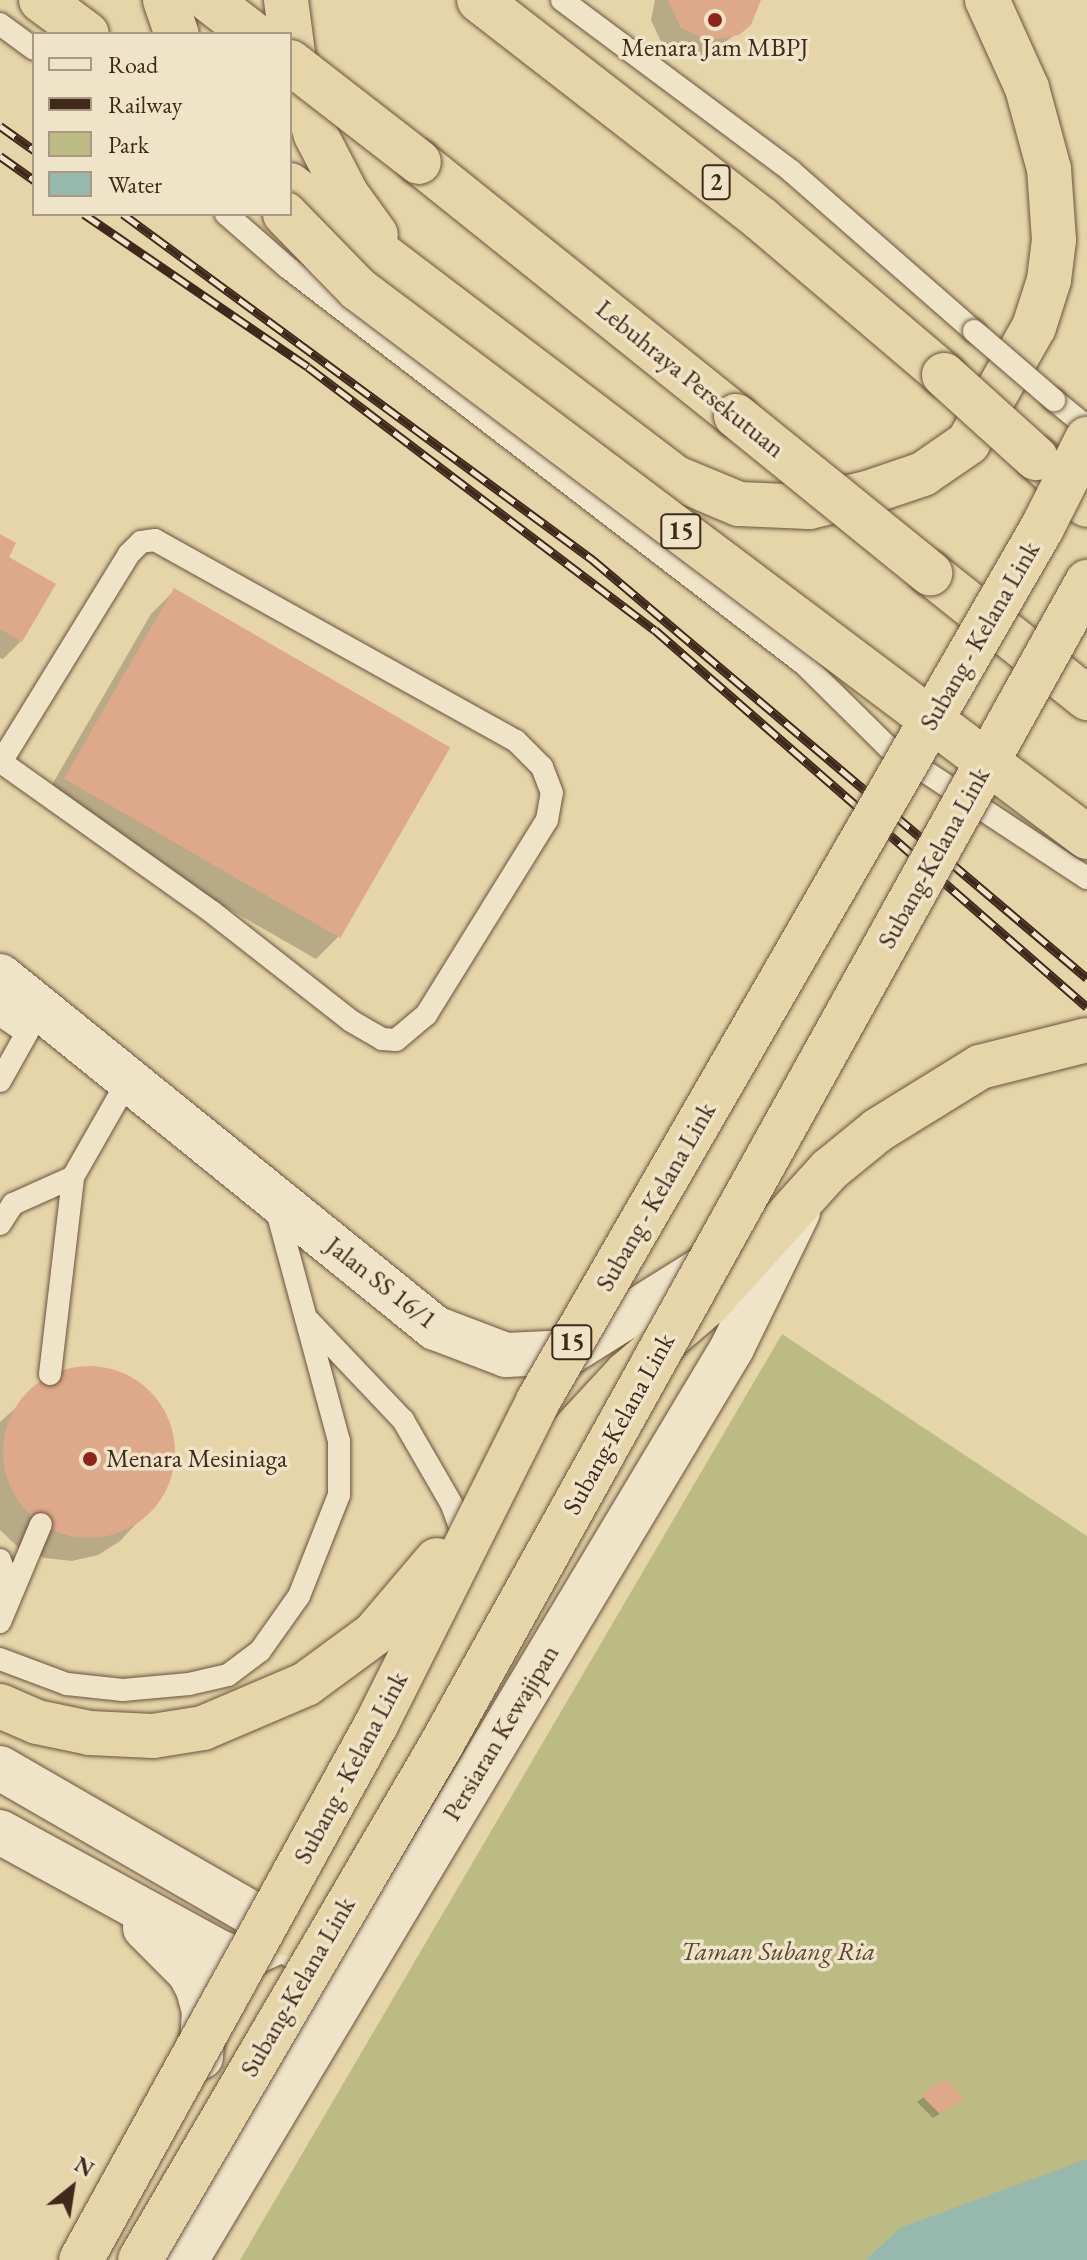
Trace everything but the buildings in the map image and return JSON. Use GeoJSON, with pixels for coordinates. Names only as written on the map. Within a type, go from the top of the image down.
{"type":"FeatureCollection","features":[{"type":"Feature","properties":{"kind":"main road"},"geometry":{"type":"LineString","coordinates":[[41,0],[84,32]]}},
{"type":"Feature","properties":{"kind":"main road"},"geometry":{"type":"LineString","coordinates":[[165,0],[176,32]]}},
{"type":"Feature","properties":{"kind":"main road"},"geometry":{"type":"LineString","coordinates":[[286,0],[290,32]]}},
{"type":"Feature","properties":{"kind":"main road","name":"2"},"geometry":{"type":"LineString","coordinates":[[479,0],[761,219],[944,375],[1087,505]]}},
{"type":"Feature","properties":{"kind":"main road"},"geometry":{"type":"LineString","coordinates":[[292,186],[467,316],[674,477],[739,504],[809,507],[867,493],[923,474],[968,443],[1034,327],[1054,240],[1049,169],[1034,115],[987,0]]}},
{"type":"Feature","properties":{"kind":"main road"},"geometry":{"type":"LineString","coordinates":[[212,2],[250,32]]}},
{"type":"Feature","properties":{"kind":"main road"},"geometry":{"type":"LineString","coordinates":[[292,45],[295,68],[316,135],[347,195],[383,245],[467,316]]}},
{"type":"Feature","properties":{"kind":"main road","name":"Lebuhraya Persekutuan"},"geometry":{"type":"LineString","coordinates":[[292,64],[1087,698]]}},
{"type":"Feature","properties":{"kind":"main road","name":"15"},"geometry":{"type":"LineString","coordinates":[[287,216],[358,289],[1087,837]]}},
{"type":"Feature","properties":{"kind":"main road","name":"Subang - Kelana Link"},"geometry":{"type":"LineString","coordinates":[[81,2260],[377,1723],[538,1401],[1042,528],[1087,439]]}},
{"type":"Feature","properties":{"kind":"main road","name":"Subang-Kelana Link"},"geometry":{"type":"LineString","coordinates":[[140,2260],[440,1747],[1087,582]]}},
{"type":"Feature","properties":{"kind":"main road","name":"Jalan SS 16/1"},"geometry":{"type":"LineString","coordinates":[[0,976],[23,1019],[129,1079],[435,1328],[506,1355],[570,1352],[662,1298],[804,1199]]}},
{"type":"Feature","properties":{"kind":"main road"},"geometry":{"type":"LineString","coordinates":[[89,2260],[287,1934],[462,1617],[566,1439],[626,1374],[708,1304],[829,1170],[878,1130],[980,1067],[1087,1040]]}},
{"type":"Feature","properties":{"kind":"main road","name":"Persiaran Kewajipan"},"geometry":{"type":"LineString","coordinates":[[186,2260],[732,1348],[804,1199]]}},
{"type":"Feature","properties":{"kind":"main road"},"geometry":{"type":"LineString","coordinates":[[0,1706],[37,1722],[90,1733],[153,1736],[203,1728],[306,1684],[374,1634],[413,1593],[453,1539],[538,1401]]}},
{"type":"Feature","properties":{"kind":"main road"},"geometry":{"type":"LineString","coordinates":[[0,1768],[287,1934],[300,1965],[302,1995],[293,2079]]}},
{"type":"Feature","properties":{"kind":"main road"},"geometry":{"type":"LineString","coordinates":[[0,1832],[239,1959],[264,1951],[287,1934]]}},
{"type":"Feature","properties":{"kind":"main road"},"geometry":{"type":"LineString","coordinates":[[109,1892],[189,1972],[204,2012],[200,2076]]}},
{"type":"Feature","properties":{"kind":"lane"},"geometry":{"type":"LineString","coordinates":[[562,0],[791,171],[1087,427]]}},
{"type":"Feature","properties":{"kind":"lane"},"geometry":{"type":"LineString","coordinates":[[0,24],[32,48]]}},
{"type":"Feature","properties":{"kind":"lane"},"geometry":{"type":"LineString","coordinates":[[228,216],[287,267],[488,418],[804,664],[888,747],[1087,878]]}},
{"type":"Feature","properties":{"kind":"lane"},"geometry":{"type":"LineString","coordinates":[[488,418],[577,402]]}},
{"type":"Feature","properties":{"kind":"lane"},"geometry":{"type":"LineString","coordinates":[[155,540],[516,741],[542,767],[552,793],[547,820],[426,1015],[396,1040],[382,1039],[351,1021],[212,912],[0,762],[129,554],[141,542],[155,540]]}},
{"type":"Feature","properties":{"kind":"lane"},"geometry":{"type":"LineString","coordinates":[[0,1081],[23,1019]]}},
{"type":"Feature","properties":{"kind":"lane"},"geometry":{"type":"LineString","coordinates":[[50,1374],[73,1177],[129,1079]]}},
{"type":"Feature","properties":{"kind":"lane"},"geometry":{"type":"LineString","coordinates":[[0,1224],[13,1204],[73,1177]]}},
{"type":"Feature","properties":{"kind":"lane"},"geometry":{"type":"LineString","coordinates":[[0,1659],[67,1684],[123,1690],[228,1675],[260,1651],[299,1596],[339,1495],[339,1441],[272,1195]]}},
{"type":"Feature","properties":{"kind":"lane"},"geometry":{"type":"LineString","coordinates":[[306,1318],[403,1420],[446,1492],[464,1535],[471,1580],[462,1617]]}},
{"type":"Feature","properties":{"kind":"lane"},"geometry":{"type":"LineString","coordinates":[[0,1622],[41,1524]]}},
{"type":"Feature","properties":{"kind":"lane"},"geometry":{"type":"LineString","coordinates":[[0,1560],[11,1592]]}},
{"type":"Feature","properties":{"kind":"green space","name":"Taman Subang Ria"},"geometry":{"type":"Polygon","coordinates":[[[782,1334],[1087,1536],[1087,2260],[240,2260],[782,1334]]]}},
{"type":"Feature","properties":{"kind":"water"},"geometry":{"type":"Polygon","coordinates":[[[1087,2159],[1087,2260],[866,2260],[900,2228],[1087,2159]]]}},
{"type":"Feature","properties":{"kind":"railway"},"geometry":{"type":"LineString","coordinates":[[0,126],[32,149]]}},
{"type":"Feature","properties":{"kind":"railway"},"geometry":{"type":"LineString","coordinates":[[0,156],[32,179]]}},
{"type":"Feature","properties":{"kind":"railway"},"geometry":{"type":"LineString","coordinates":[[87,216],[308,367],[655,630],[1087,1007]]}},
{"type":"Feature","properties":{"kind":"railway"},"geometry":{"type":"LineString","coordinates":[[126,216],[593,560],[1087,978]]}},
{"type":"Feature","properties":{"kind":"place","name":"Menara Jam MBPJ"},"geometry":{"type":"Point","coordinates":[715,20]}},
{"type":"Feature","properties":{"kind":"place","name":"Menara Mesiniaga"},"geometry":{"type":"Point","coordinates":[90,1459]}}]}
